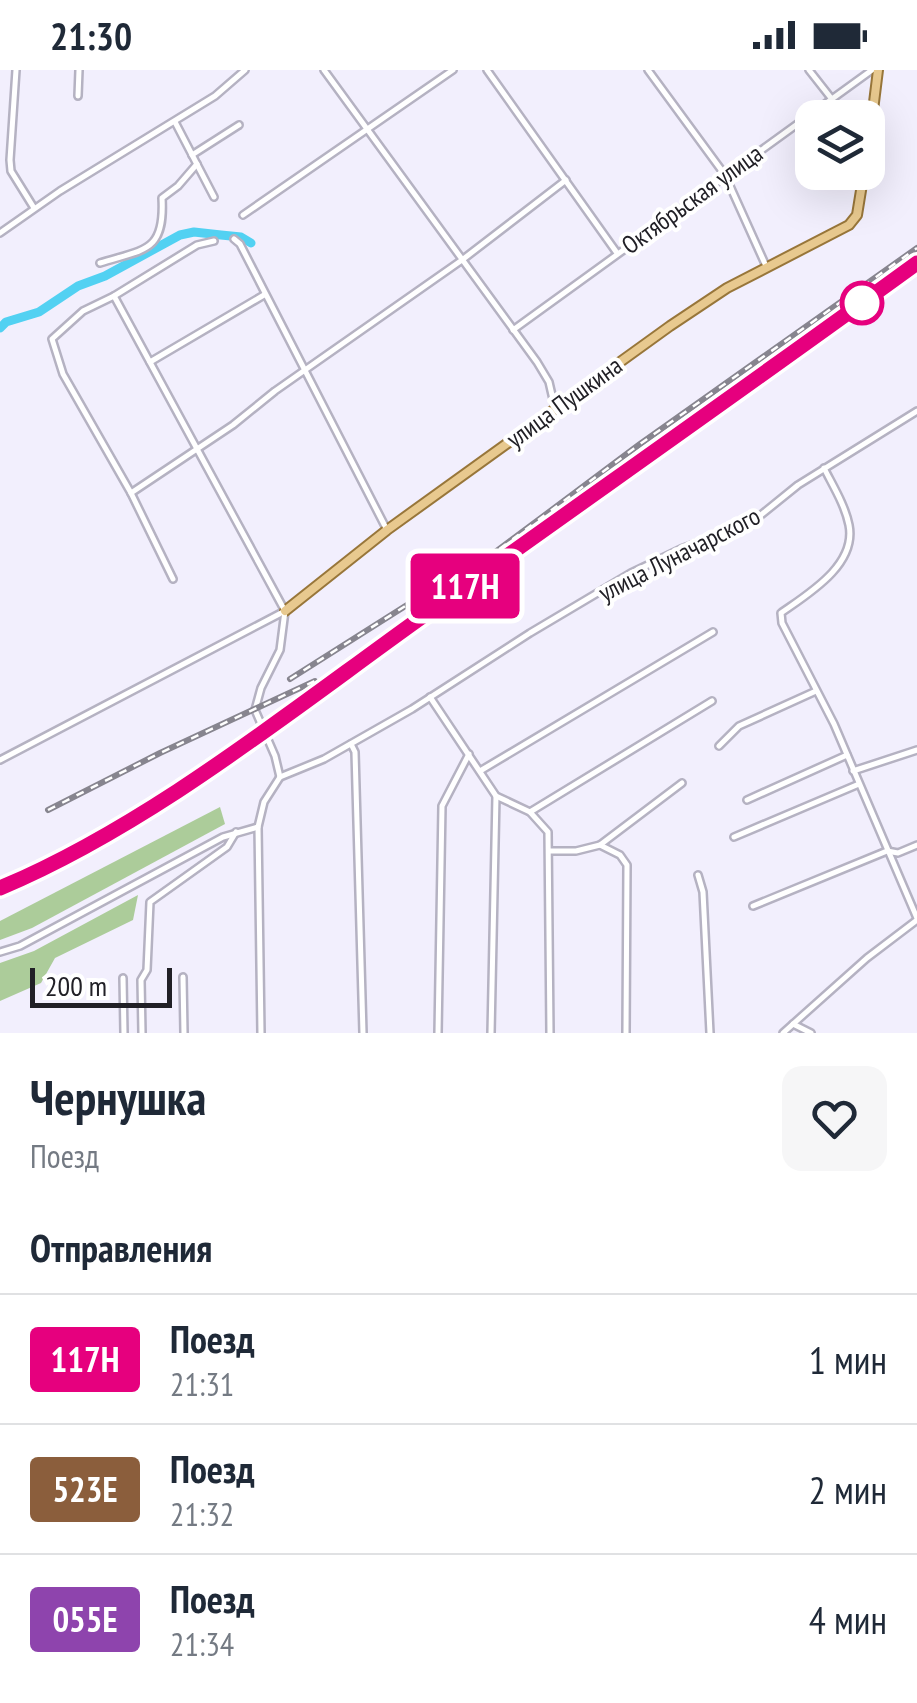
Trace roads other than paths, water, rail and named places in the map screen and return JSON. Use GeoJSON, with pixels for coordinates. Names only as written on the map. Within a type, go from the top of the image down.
{"type":"FeatureCollection","features":[{"type":"Feature","properties":{"kind":"main road"},"geometry":{"type":"LineString","coordinates":[[872,100],[875,70]]}},
{"type":"Feature","properties":{"kind":"main road","name":"улица Пушкина"},"geometry":{"type":"LineString","coordinates":[[286,612],[387,530],[672,324],[766,266],[848,225],[857,215],[861,190]]}},
{"type":"Feature","properties":{"kind":"street"},"geometry":{"type":"LineString","coordinates":[[16,70],[12,170],[34,208]]}},
{"type":"Feature","properties":{"kind":"street"},"geometry":{"type":"LineString","coordinates":[[78,96],[79,70]]}},
{"type":"Feature","properties":{"kind":"street"},"geometry":{"type":"LineString","coordinates":[[0,233],[175,122],[245,70]]}},
{"type":"Feature","properties":{"kind":"street"},"geometry":{"type":"LineString","coordinates":[[324,70],[544,373],[555,408]]}},
{"type":"Feature","properties":{"kind":"street"},"geometry":{"type":"LineString","coordinates":[[243,215],[453,70]]}},
{"type":"Feature","properties":{"kind":"street"},"geometry":{"type":"LineString","coordinates":[[487,70],[617,253]]}},
{"type":"Feature","properties":{"kind":"street"},"geometry":{"type":"LineString","coordinates":[[648,70],[724,175],[766,266]]}},
{"type":"Feature","properties":{"kind":"street"},"geometry":{"type":"LineString","coordinates":[[809,70],[830,98]]}},
{"type":"Feature","properties":{"kind":"street","name":"Октябрьская улица"},"geometry":{"type":"LineString","coordinates":[[513,330],[830,98],[875,70]]}},
{"type":"Feature","properties":{"kind":"street"},"geometry":{"type":"LineString","coordinates":[[175,122],[214,197]]}},
{"type":"Feature","properties":{"kind":"street"},"geometry":{"type":"LineString","coordinates":[[192,155],[239,125]]}},
{"type":"Feature","properties":{"kind":"street"},"geometry":{"type":"LineString","coordinates":[[0,142],[11,142]]}},
{"type":"Feature","properties":{"kind":"street"},"geometry":{"type":"LineString","coordinates":[[100,264],[142,250],[156,240],[164,226],[162,198],[197,164]]}},
{"type":"Feature","properties":{"kind":"street"},"geometry":{"type":"LineString","coordinates":[[131,493],[198,450],[566,180]]}},
{"type":"Feature","properties":{"kind":"street"},"geometry":{"type":"LineString","coordinates":[[172,579],[131,493],[63,374],[52,339],[83,311],[190,249],[214,240]]}},
{"type":"Feature","properties":{"kind":"street"},"geometry":{"type":"LineString","coordinates":[[234,240],[240,244],[387,530]]}},
{"type":"Feature","properties":{"kind":"street"},"geometry":{"type":"LineString","coordinates":[[150,362],[264,295]]}},
{"type":"Feature","properties":{"kind":"street"},"geometry":{"type":"LineString","coordinates":[[114,296],[286,612],[280,650],[254,710],[280,777],[264,802],[258,827],[260,1033]]}},
{"type":"Feature","properties":{"kind":"street","name":"улица Луначарского"},"geometry":{"type":"LineString","coordinates":[[280,777],[351,744],[631,573],[751,523],[824,468],[916,414]]}},
{"type":"Feature","properties":{"kind":"street"},"geometry":{"type":"LineString","coordinates":[[786,1032],[867,958],[917,919],[847,755],[782,624],[781,613],[840,564],[850,538],[849,524],[824,468]]}},
{"type":"Feature","properties":{"kind":"street"},"geometry":{"type":"LineString","coordinates":[[0,760],[286,612]]}},
{"type":"Feature","properties":{"kind":"street"},"geometry":{"type":"LineString","coordinates":[[480,772],[714,632]]}},
{"type":"Feature","properties":{"kind":"street"},"geometry":{"type":"LineString","coordinates":[[719,746],[739,726],[816,691]]}},
{"type":"Feature","properties":{"kind":"street"},"geometry":{"type":"LineString","coordinates":[[430,698],[496,796],[530,812],[548,832],[550,1033]]}},
{"type":"Feature","properties":{"kind":"street"},"geometry":{"type":"LineString","coordinates":[[530,812],[712,701]]}},
{"type":"Feature","properties":{"kind":"street"},"geometry":{"type":"LineString","coordinates":[[351,744],[355,752],[363,1033]]}},
{"type":"Feature","properties":{"kind":"street"},"geometry":{"type":"LineString","coordinates":[[854,771],[917,750]]}},
{"type":"Feature","properties":{"kind":"street"},"geometry":{"type":"LineString","coordinates":[[438,1033],[442,806],[469,754]]}},
{"type":"Feature","properties":{"kind":"street"},"geometry":{"type":"LineString","coordinates":[[747,800],[847,755]]}},
{"type":"Feature","properties":{"kind":"street"},"geometry":{"type":"LineString","coordinates":[[550,851],[576,851],[600,845],[682,783]]}},
{"type":"Feature","properties":{"kind":"street"},"geometry":{"type":"LineString","coordinates":[[734,837],[859,784]]}},
{"type":"Feature","properties":{"kind":"street"},"geometry":{"type":"LineString","coordinates":[[491,1033],[496,796]]}},
{"type":"Feature","properties":{"kind":"street"},"geometry":{"type":"LineString","coordinates":[[0,952],[20,946],[236,832],[258,827]]}},
{"type":"Feature","properties":{"kind":"street"},"geometry":{"type":"LineString","coordinates":[[142,1033],[142,980],[147,970],[150,902],[228,847],[236,832]]}},
{"type":"Feature","properties":{"kind":"street"},"geometry":{"type":"LineString","coordinates":[[600,845],[620,854],[627,865],[626,1033]]}},
{"type":"Feature","properties":{"kind":"street"},"geometry":{"type":"LineString","coordinates":[[753,906],[886,851],[898,853],[917,845]]}},
{"type":"Feature","properties":{"kind":"street"},"geometry":{"type":"LineString","coordinates":[[698,875],[703,892],[710,1033]]}},
{"type":"Feature","properties":{"kind":"street"},"geometry":{"type":"LineString","coordinates":[[182,977],[184,1033]]}},
{"type":"Feature","properties":{"kind":"street"},"geometry":{"type":"LineString","coordinates":[[123,978],[124,1033]]}},
{"type":"Feature","properties":{"kind":"street"},"geometry":{"type":"LineString","coordinates":[[793,1024],[811,1033]]}},
{"type":"Feature","properties":{"kind":"waterway"},"geometry":{"type":"LineString","coordinates":[[0,328],[6,322],[39,312],[78,286],[105,276],[180,235],[194,232],[241,237],[251,243]]}},
{"type":"Feature","properties":{"kind":"railway"},"geometry":{"type":"LineString","coordinates":[[474,568],[640,444],[917,248]]}},
{"type":"Feature","properties":{"kind":"railway"},"geometry":{"type":"LineString","coordinates":[[0,896],[78,858],[144,817],[917,269]]}},
{"type":"Feature","properties":{"kind":"railway"},"geometry":{"type":"LineString","coordinates":[[290,679],[480,555]]}},
{"type":"Feature","properties":{"kind":"railway"},"geometry":{"type":"LineString","coordinates":[[48,810],[315,681]]}},
{"type":"Feature","properties":{"kind":"train","name":"117Н"},"geometry":{"type":"LineString","coordinates":[[0,888],[75,853],[141,814],[917,263]]}}]}
